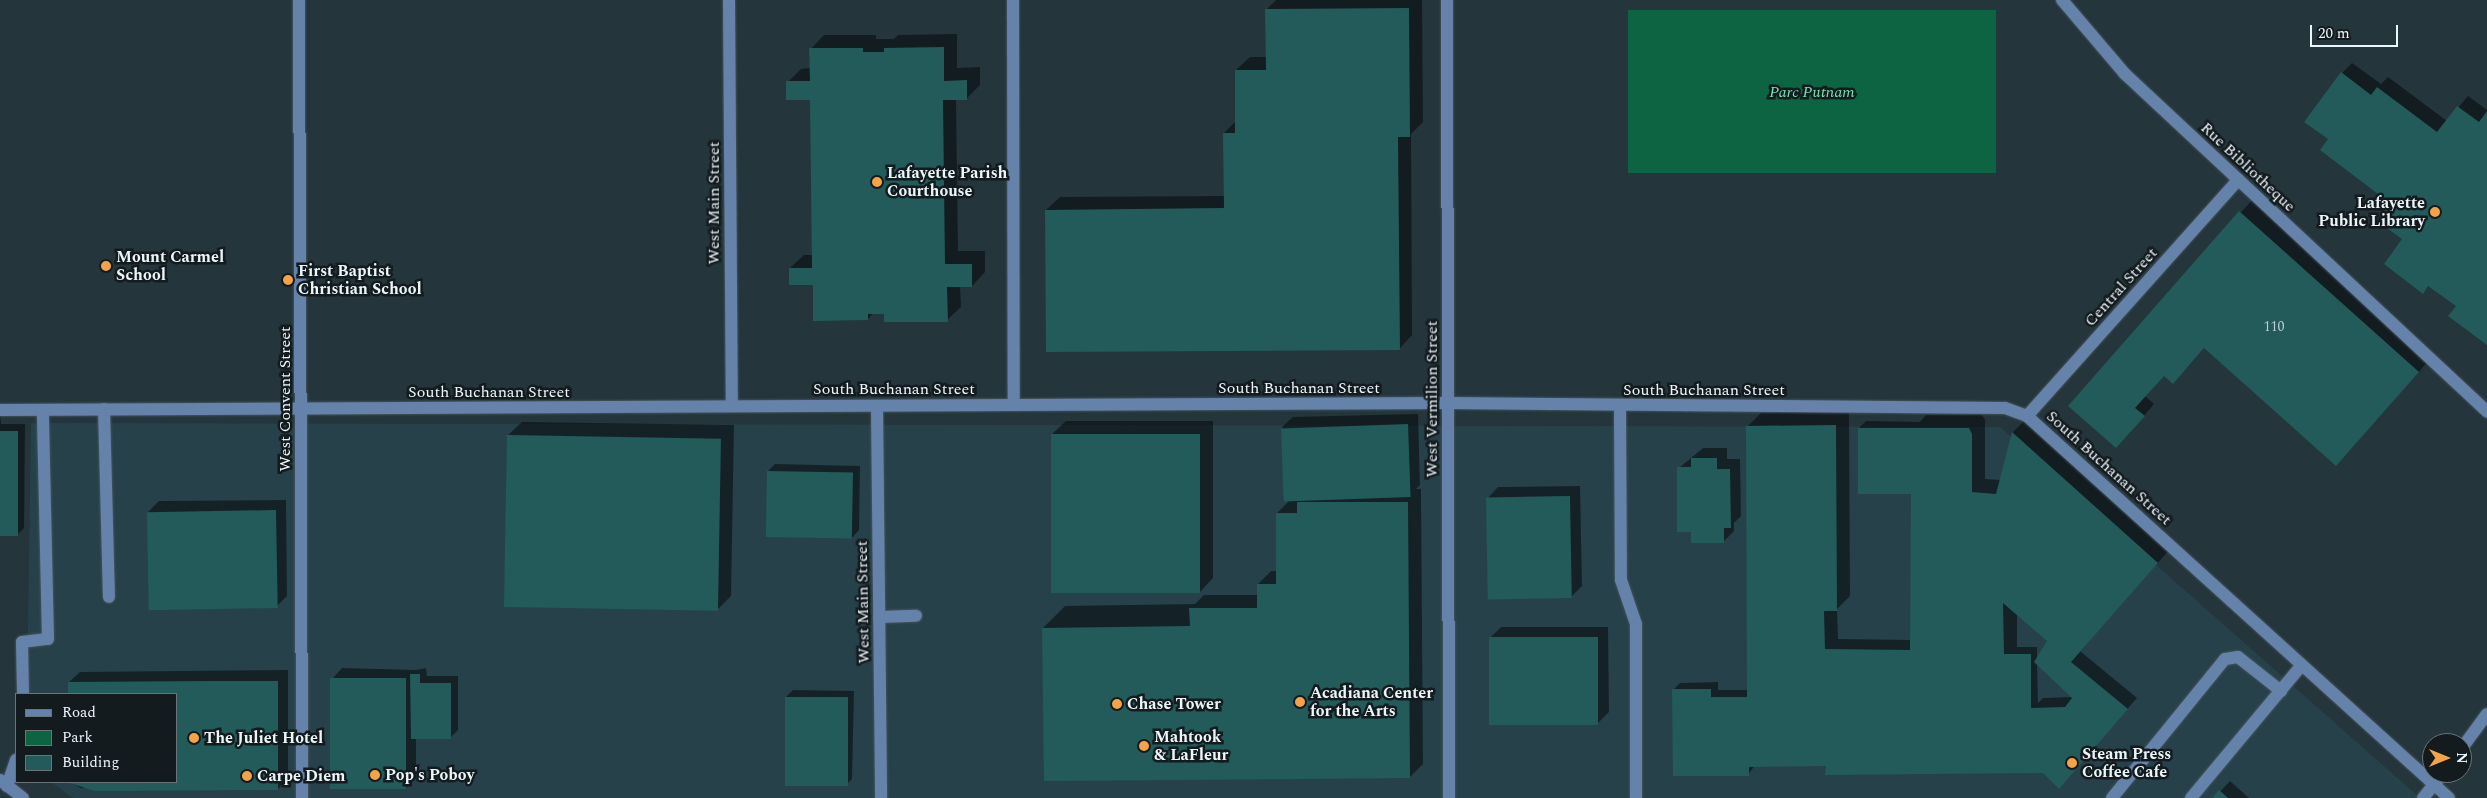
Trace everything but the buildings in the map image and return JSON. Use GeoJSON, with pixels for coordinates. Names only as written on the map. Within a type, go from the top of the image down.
{"type":"FeatureCollection","features":[{"type":"Feature","properties":{"kind":"street","name":"West Convent Street"},"geometry":{"type":"LineString","coordinates":[[299,0],[302,798]]}},
{"type":"Feature","properties":{"kind":"street","name":"West Main Street"},"geometry":{"type":"LineString","coordinates":[[729,0],[732,406]]}},
{"type":"Feature","properties":{"kind":"street"},"geometry":{"type":"LineString","coordinates":[[1013,0],[1014,405]]}},
{"type":"Feature","properties":{"kind":"street","name":"West Vermilion Street"},"geometry":{"type":"LineString","coordinates":[[1447,0],[1449,798]]}},
{"type":"Feature","properties":{"kind":"street","name":"Rue Bibliotheque"},"geometry":{"type":"LineString","coordinates":[[2062,0],[2125,74],[2487,411]]}},
{"type":"Feature","properties":{"kind":"street","name":"Central Street"},"geometry":{"type":"LineString","coordinates":[[2027,416],[2238,180]]}},
{"type":"Feature","properties":{"kind":"street","name":"South Buchanan Street"},"geometry":{"type":"LineString","coordinates":[[0,410],[1449,403],[2005,408],[2027,416],[2449,798]]}},
{"type":"Feature","properties":{"kind":"street","name":"West Main Street"},"geometry":{"type":"LineString","coordinates":[[877,406],[881,798]]}},
{"type":"Feature","properties":{"kind":"street"},"geometry":{"type":"LineString","coordinates":[[1620,406],[1620,580],[1636,624],[1636,798]]}},
{"type":"Feature","properties":{"kind":"street"},"geometry":{"type":"LineString","coordinates":[[104,409],[109,597]]}},
{"type":"Feature","properties":{"kind":"street"},"geometry":{"type":"LineString","coordinates":[[23,693],[22,642],[48,639],[43,410]]}},
{"type":"Feature","properties":{"kind":"street"},"geometry":{"type":"LineString","coordinates":[[879,617],[916,616]]}},
{"type":"Feature","properties":{"kind":"street"},"geometry":{"type":"LineString","coordinates":[[2112,798],[2225,659],[2238,657],[2281,691]]}},
{"type":"Feature","properties":{"kind":"street"},"geometry":{"type":"LineString","coordinates":[[2191,798],[2302,665]]}},
{"type":"Feature","properties":{"kind":"street"},"geometry":{"type":"LineString","coordinates":[[2472,734],[2487,714]]}},
{"type":"Feature","properties":{"kind":"street"},"geometry":{"type":"LineString","coordinates":[[15,762],[4,783],[23,798]]}},
{"type":"Feature","properties":{"kind":"street"},"geometry":{"type":"LineString","coordinates":[[2423,798],[2434,785]]}},
{"type":"Feature","properties":{"kind":"shaded area"},"geometry":{"type":"Polygon","coordinates":[[[31,423],[2000,427],[2420,798],[73,798],[52,783],[178,783],[178,693],[27,693],[31,423]]]}},
{"type":"Feature","properties":{"kind":"green space","name":"Parc Putnam"},"geometry":{"type":"Polygon","coordinates":[[[1628,10],[1996,10],[1996,173],[1628,173],[1628,10]]]}},
{"type":"Feature","properties":{"kind":"place","name":"Lafayette Parish Courthouse"},"geometry":{"type":"Point","coordinates":[877,182]}},
{"type":"Feature","properties":{"kind":"place","name":"Lafayette Public Library"},"geometry":{"type":"Point","coordinates":[2435,212]}},
{"type":"Feature","properties":{"kind":"place","name":"Mount Carmel School"},"geometry":{"type":"Point","coordinates":[106,266]}},
{"type":"Feature","properties":{"kind":"place","name":"First Baptist Christian School"},"geometry":{"type":"Point","coordinates":[288,280]}},
{"type":"Feature","properties":{"kind":"place","name":"Acadiana Center for the Arts"},"geometry":{"type":"Point","coordinates":[1300,702]}},
{"type":"Feature","properties":{"kind":"place","name":"Chase Tower"},"geometry":{"type":"Point","coordinates":[1117,704]}},
{"type":"Feature","properties":{"kind":"place","name":"The Juliet Hotel"},"geometry":{"type":"Point","coordinates":[194,738]}},
{"type":"Feature","properties":{"kind":"place","name":"Mahtook & LaFleur"},"geometry":{"type":"Point","coordinates":[1144,746]}},
{"type":"Feature","properties":{"kind":"place","name":"Steam Press Coffee Cafe"},"geometry":{"type":"Point","coordinates":[2072,763]}},
{"type":"Feature","properties":{"kind":"place","name":"Pop's Poboy"},"geometry":{"type":"Point","coordinates":[375,775]}},
{"type":"Feature","properties":{"kind":"place","name":"Carpe Diem"},"geometry":{"type":"Point","coordinates":[247,776]}}]}
